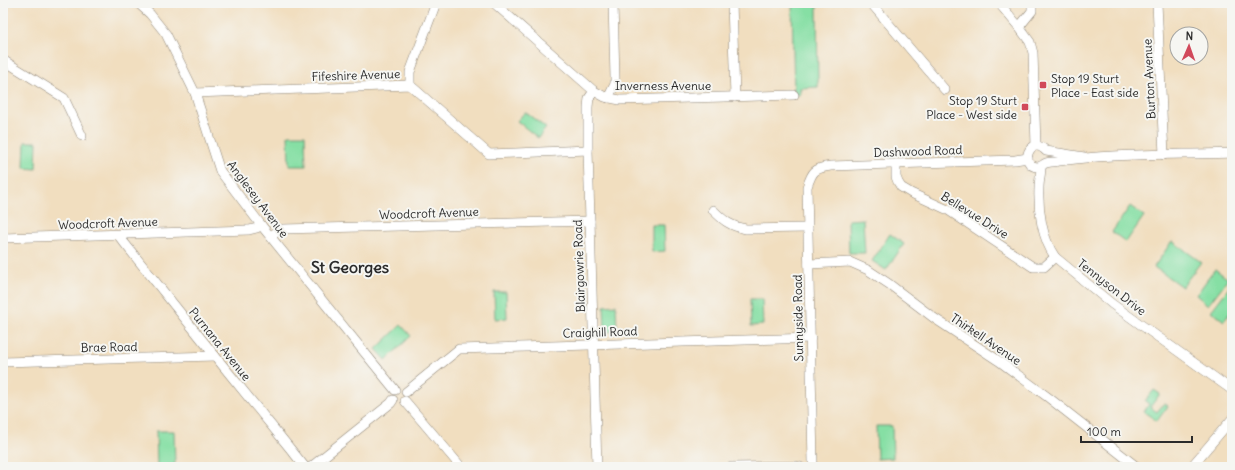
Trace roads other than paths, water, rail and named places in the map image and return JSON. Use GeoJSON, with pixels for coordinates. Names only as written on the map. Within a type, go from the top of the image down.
{"type":"FeatureCollection","features":[{"type":"Feature","properties":{"kind":"street","name":"Anglesey Avenue"},"geometry":{"type":"LineString","coordinates":[[138,3],[150,14],[166,34],[195,93],[220,171],[261,225],[395,390]]}},
{"type":"Feature","properties":{"kind":"street"},"geometry":{"type":"LineString","coordinates":[[410,85],[410,72],[436,3]]}},
{"type":"Feature","properties":{"kind":"street","name":"Inverness Avenue"},"geometry":{"type":"LineString","coordinates":[[494,3],[594,91],[608,98],[620,100],[794,95]]}},
{"type":"Feature","properties":{"kind":"street"},"geometry":{"type":"LineString","coordinates":[[608,98],[615,84],[616,78],[613,3]]}},
{"type":"Feature","properties":{"kind":"street"},"geometry":{"type":"LineString","coordinates":[[732,3],[735,96]]}},
{"type":"Feature","properties":{"kind":"street"},"geometry":{"type":"LineString","coordinates":[[871,3],[946,90]]}},
{"type":"Feature","properties":{"kind":"street"},"geometry":{"type":"LineString","coordinates":[[999,3],[1030,42],[1033,53],[1036,146]]}},
{"type":"Feature","properties":{"kind":"street"},"geometry":{"type":"LineString","coordinates":[[1019,27],[1032,11],[1032,3]]}},
{"type":"Feature","properties":{"kind":"street","name":"Burton Avenue"},"geometry":{"type":"LineString","coordinates":[[1157,3],[1164,155]]}},
{"type":"Feature","properties":{"kind":"street"},"geometry":{"type":"LineString","coordinates":[[3,60],[64,98],[82,136]]}},
{"type":"Feature","properties":{"kind":"street","name":"Fifeshire Avenue"},"geometry":{"type":"LineString","coordinates":[[195,93],[410,85],[489,154],[588,150]]}},
{"type":"Feature","properties":{"kind":"street","name":"Blairgowrie Road"},"geometry":{"type":"LineString","coordinates":[[594,91],[589,98],[588,107],[588,150],[597,467]]}},
{"type":"Feature","properties":{"kind":"street"},"geometry":{"type":"LineString","coordinates":[[1043,164],[1048,157],[1046,151],[1041,146],[1033,147],[1028,152],[1028,158],[1029,162],[1034,166],[1084,157],[1232,153]]}},
{"type":"Feature","properties":{"kind":"street"},"geometry":{"type":"LineString","coordinates":[[1046,151],[1084,157]]}},
{"type":"Feature","properties":{"kind":"street","name":"Dashwood Road"},"geometry":{"type":"LineString","coordinates":[[812,174],[827,166],[1015,160],[1028,158]]}},
{"type":"Feature","properties":{"kind":"street","name":"Bellevue Drive"},"geometry":{"type":"LineString","coordinates":[[896,164],[896,177],[901,187],[948,210],[1033,267],[1044,266],[1055,257]]}},
{"type":"Feature","properties":{"kind":"street","name":"Tennyson Drive"},"geometry":{"type":"LineString","coordinates":[[1043,164],[1039,189],[1041,220],[1049,248],[1055,257],[1118,308],[1232,390]]}},
{"type":"Feature","properties":{"kind":"street","name":"Sunnyside Road"},"geometry":{"type":"LineString","coordinates":[[812,174],[807,187],[816,465]]}},
{"type":"Feature","properties":{"kind":"street"},"geometry":{"type":"LineString","coordinates":[[713,210],[724,220],[736,227],[746,229],[808,228]]}},
{"type":"Feature","properties":{"kind":"street","name":"Woodcroft Avenue"},"geometry":{"type":"LineString","coordinates":[[271,236],[283,229],[590,221]]}},
{"type":"Feature","properties":{"kind":"street","name":"Woodcroft Avenue"},"geometry":{"type":"LineString","coordinates":[[3,238],[249,230],[257,228],[261,225]]}},
{"type":"Feature","properties":{"kind":"street","name":"Purnana Avenue"},"geometry":{"type":"LineString","coordinates":[[118,235],[305,467]]}},
{"type":"Feature","properties":{"kind":"street","name":"Thirkell Avenue"},"geometry":{"type":"LineString","coordinates":[[809,264],[850,262],[868,270],[934,318],[999,361],[1137,467]]}},
{"type":"Feature","properties":{"kind":"street","name":"Craighill Road"},"geometry":{"type":"LineString","coordinates":[[406,397],[459,349],[811,338]]}},
{"type":"Feature","properties":{"kind":"street","name":"Brae Road"},"geometry":{"type":"LineString","coordinates":[[3,362],[215,356]]}},
{"type":"Feature","properties":{"kind":"street"},"geometry":{"type":"LineString","coordinates":[[406,397],[399,404],[393,400],[392,394],[395,390],[400,388],[461,467]]}},
{"type":"Feature","properties":{"kind":"street"},"geometry":{"type":"LineString","coordinates":[[311,467],[393,400]]}},
{"type":"Feature","properties":{"kind":"street"},"geometry":{"type":"LineString","coordinates":[[1191,467],[1231,421]]}},
{"type":"Feature","properties":{"kind":"street"},"geometry":{"type":"LineString","coordinates":[[804,467],[806,463],[809,462],[816,465]]}},
{"type":"Feature","properties":{"kind":"street"},"geometry":{"type":"LineString","coordinates":[[731,467],[800,467]]}},
{"type":"Feature","properties":{"kind":"place","name":"Stop 19 Sturt Place - East side"},"geometry":{"type":"Point","coordinates":[1043,85]}},
{"type":"Feature","properties":{"kind":"place","name":"Stop 19 Sturt Place - West side"},"geometry":{"type":"Point","coordinates":[1025,107]}},
{"type":"Feature","properties":{"kind":"district","name":"St Georges"},"geometry":{"type":"Point","coordinates":[350,267]}}]}
